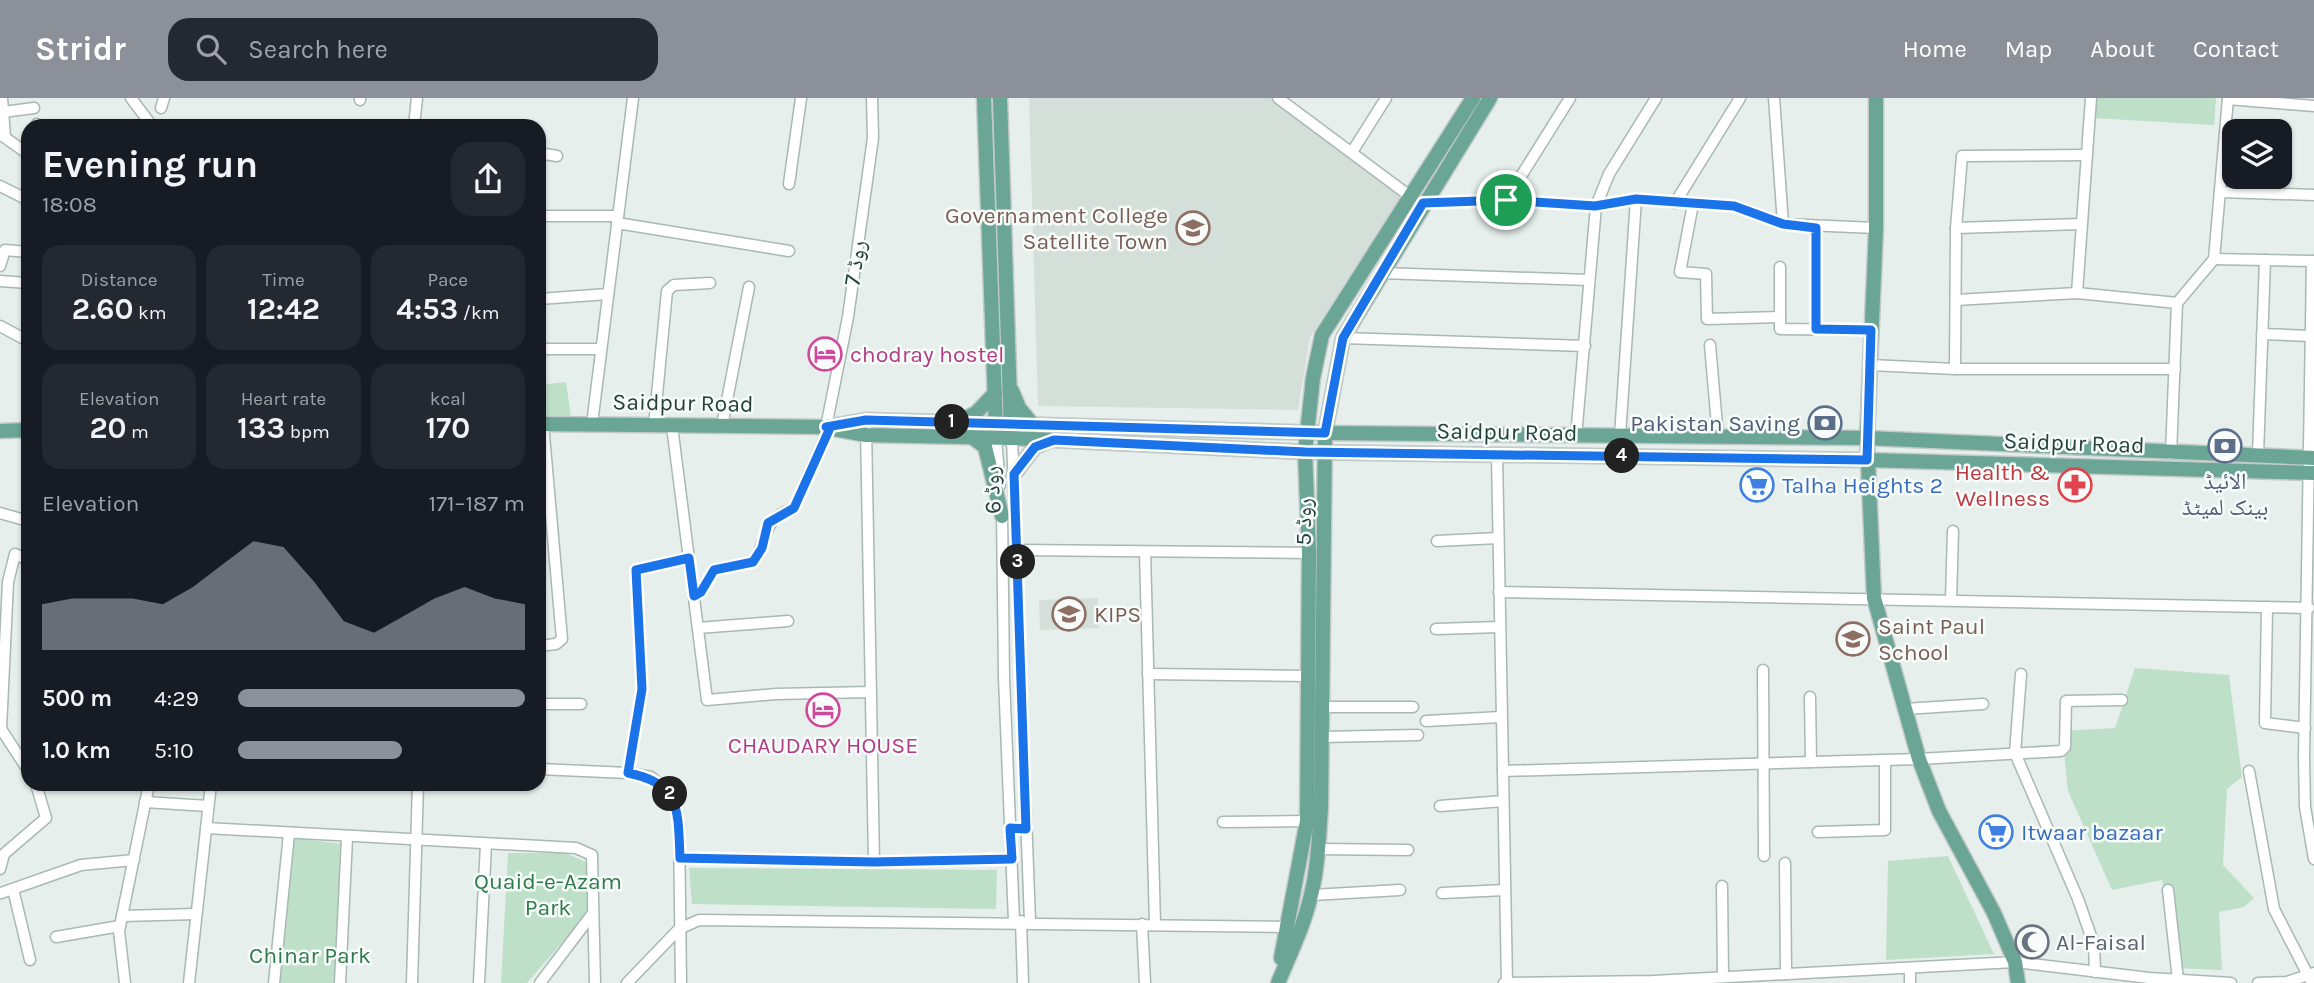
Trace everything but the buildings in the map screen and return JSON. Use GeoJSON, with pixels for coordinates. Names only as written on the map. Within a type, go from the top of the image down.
{"type":"FeatureCollection","features":[{"type":"Feature","properties":{"kind":"main road","name":"روڈ 6"},"geometry":{"type":"LineString","coordinates":[[984,98],[995,393],[1006,428]]}},
{"type":"Feature","properties":{"kind":"main road","name":"روڈ 6"},"geometry":{"type":"LineString","coordinates":[[996,439],[1006,428],[1008,380],[1000,98]]}},
{"type":"Feature","properties":{"kind":"main road","name":"روڈ 5"},"geometry":{"type":"LineString","coordinates":[[1276,983],[1295,927],[1312,895],[1318,849],[1322,737],[1325,433],[1343,338],[1381,273],[1417,200],[1473,98]]}},
{"type":"Feature","properties":{"kind":"main road","name":"روڈ 5"},"geometry":{"type":"LineString","coordinates":[[1295,927],[1307,821],[1309,553],[1305,452],[1322,335],[1490,98]]}},
{"type":"Feature","properties":{"kind":"main road"},"geometry":{"type":"LineString","coordinates":[[1876,98],[1876,228],[1867,438],[1874,598],[1919,759],[1939,811],[1994,913],[2015,962],[2018,983]]}},
{"type":"Feature","properties":{"kind":"main road"},"geometry":{"type":"LineString","coordinates":[[1008,380],[1019,408],[1033,425]]}},
{"type":"Feature","properties":{"kind":"main road"},"geometry":{"type":"LineString","coordinates":[[959,422],[976,413],[995,393]]}},
{"type":"Feature","properties":{"kind":"main road","name":"Saidpur Road"},"geometry":{"type":"LineString","coordinates":[[828,428],[866,420],[959,422],[1006,428],[1054,440],[1305,452],[1867,460],[2312,474]]}},
{"type":"Feature","properties":{"kind":"main road","name":"Saidpur Road"},"geometry":{"type":"LineString","coordinates":[[546,424],[828,428],[866,435],[996,439]]}},
{"type":"Feature","properties":{"kind":"main road","name":"Saidpur Road"},"geometry":{"type":"LineString","coordinates":[[1006,428],[1033,425],[1576,437],[1867,438],[2171,454],[2258,454],[2312,458]]}},
{"type":"Feature","properties":{"kind":"main road"},"geometry":{"type":"LineString","coordinates":[[0,431],[21,430]]}},
{"type":"Feature","properties":{"kind":"main road"},"geometry":{"type":"LineString","coordinates":[[973,438],[985,447],[1002,516]]}},
{"type":"Feature","properties":{"kind":"main road"},"geometry":{"type":"LineString","coordinates":[[1014,474],[1035,447],[1054,440]]}},
{"type":"Feature","properties":{"kind":"street"},"geometry":{"type":"LineString","coordinates":[[2,98],[3,135],[21,147]]}},
{"type":"Feature","properties":{"kind":"street"},"geometry":{"type":"LineString","coordinates":[[131,98],[147,119]]}},
{"type":"Feature","properties":{"kind":"street"},"geometry":{"type":"LineString","coordinates":[[415,119],[417,98]]}},
{"type":"Feature","properties":{"kind":"street"},"geometry":{"type":"LineString","coordinates":[[592,425],[633,98]]}},
{"type":"Feature","properties":{"kind":"street"},"geometry":{"type":"LineString","coordinates":[[789,184],[801,98]]}},
{"type":"Feature","properties":{"kind":"street","name":"روڈ 7"},"geometry":{"type":"LineString","coordinates":[[694,596],[701,592],[714,570],[753,562],[762,548],[768,523],[794,508],[828,428],[848,317],[873,138],[872,98]]}},
{"type":"Feature","properties":{"kind":"street"},"geometry":{"type":"LineString","coordinates":[[1278,98],[1417,200],[1506,200],[1595,206],[1636,199],[1734,206],[1783,224],[1816,228],[1876,228]]}},
{"type":"Feature","properties":{"kind":"street"},"geometry":{"type":"LineString","coordinates":[[1352,152],[1386,98]]}},
{"type":"Feature","properties":{"kind":"street"},"geometry":{"type":"LineString","coordinates":[[1506,200],[1570,98]]}},
{"type":"Feature","properties":{"kind":"street"},"geometry":{"type":"LineString","coordinates":[[1576,437],[1595,206],[1609,174],[1656,98]]}},
{"type":"Feature","properties":{"kind":"street"},"geometry":{"type":"LineString","coordinates":[[1675,203],[1740,98]]}},
{"type":"Feature","properties":{"kind":"street"},"geometry":{"type":"LineString","coordinates":[[1774,98],[1783,224]]}},
{"type":"Feature","properties":{"kind":"street"},"geometry":{"type":"LineString","coordinates":[[2077,293],[2091,98]]}},
{"type":"Feature","properties":{"kind":"street"},"geometry":{"type":"LineString","coordinates":[[2171,454],[2177,303],[2214,259],[2228,98],[2314,106]]}},
{"type":"Feature","properties":{"kind":"street"},"geometry":{"type":"LineString","coordinates":[[3,113],[34,108]]}},
{"type":"Feature","properties":{"kind":"street"},"geometry":{"type":"LineString","coordinates":[[546,154],[557,156]]}},
{"type":"Feature","properties":{"kind":"street"},"geometry":{"type":"LineString","coordinates":[[1955,369],[1956,228],[1962,156],[2087,155]]}},
{"type":"Feature","properties":{"kind":"street"},"geometry":{"type":"LineString","coordinates":[[0,186],[21,196]]}},
{"type":"Feature","properties":{"kind":"street"},"geometry":{"type":"LineString","coordinates":[[2220,192],[2314,195]]}},
{"type":"Feature","properties":{"kind":"street"},"geometry":{"type":"LineString","coordinates":[[1620,436],[1636,199]]}},
{"type":"Feature","properties":{"kind":"street"},"geometry":{"type":"LineString","coordinates":[[1693,204],[1680,272],[1706,274],[1707,319],[1780,317]]}},
{"type":"Feature","properties":{"kind":"street"},"geometry":{"type":"LineString","coordinates":[[546,216],[617,220],[789,251]]}},
{"type":"Feature","properties":{"kind":"street"},"geometry":{"type":"LineString","coordinates":[[1956,228],[2082,224]]}},
{"type":"Feature","properties":{"kind":"street"},"geometry":{"type":"LineString","coordinates":[[1816,228],[1816,329]]}},
{"type":"Feature","properties":{"kind":"street"},"geometry":{"type":"LineString","coordinates":[[0,266],[5,250],[21,251]]}},
{"type":"Feature","properties":{"kind":"street"},"geometry":{"type":"LineString","coordinates":[[2214,259],[2313,261],[2312,575],[2305,728],[2309,758],[2305,807],[2314,859]]}},
{"type":"Feature","properties":{"kind":"street"},"geometry":{"type":"LineString","coordinates":[[2258,454],[2265,260]]}},
{"type":"Feature","properties":{"kind":"street"},"geometry":{"type":"LineString","coordinates":[[1780,267],[1780,329],[1871,330]]}},
{"type":"Feature","properties":{"kind":"street"},"geometry":{"type":"LineString","coordinates":[[1381,273],[1590,280]]}},
{"type":"Feature","properties":{"kind":"street"},"geometry":{"type":"LineString","coordinates":[[0,281],[21,282]]}},
{"type":"Feature","properties":{"kind":"street"},"geometry":{"type":"LineString","coordinates":[[654,426],[667,291],[674,285],[710,283]]}},
{"type":"Feature","properties":{"kind":"street"},"geometry":{"type":"LineString","coordinates":[[722,426],[749,287]]}},
{"type":"Feature","properties":{"kind":"street"},"geometry":{"type":"LineString","coordinates":[[1956,300],[2077,293],[2177,303]]}},
{"type":"Feature","properties":{"kind":"street"},"geometry":{"type":"LineString","coordinates":[[546,298],[608,294]]}},
{"type":"Feature","properties":{"kind":"street"},"geometry":{"type":"LineString","coordinates":[[0,326],[21,337]]}},
{"type":"Feature","properties":{"kind":"street"},"geometry":{"type":"LineString","coordinates":[[2262,334],[2311,336]]}},
{"type":"Feature","properties":{"kind":"street"},"geometry":{"type":"LineString","coordinates":[[1343,338],[1585,346]]}},
{"type":"Feature","properties":{"kind":"street"},"geometry":{"type":"LineString","coordinates":[[1710,345],[1718,437]]}},
{"type":"Feature","properties":{"kind":"street"},"geometry":{"type":"LineString","coordinates":[[546,349],[601,349]]}},
{"type":"Feature","properties":{"kind":"street"},"geometry":{"type":"LineString","coordinates":[[1870,365],[1955,369],[2175,369]]}},
{"type":"Feature","properties":{"kind":"street"},"geometry":{"type":"LineString","coordinates":[[866,420],[874,862]]}},
{"type":"Feature","properties":{"kind":"street"},"geometry":{"type":"LineString","coordinates":[[673,426],[704,697],[710,702],[776,694],[871,692]]}},
{"type":"Feature","properties":{"kind":"street","name":"روڈ 6"},"geometry":{"type":"LineString","coordinates":[[1006,428],[1014,474],[1018,550],[1019,679],[1026,829],[1022,922],[1023,983]]}},
{"type":"Feature","properties":{"kind":"street","name":"روڈ 6"},"geometry":{"type":"LineString","coordinates":[[996,439],[1002,516],[1004,678],[1010,828],[1022,922]]}},
{"type":"Feature","properties":{"kind":"street"},"geometry":{"type":"LineString","coordinates":[[1497,454],[1505,983],[1653,982],[1786,974],[1815,978],[1862,970],[2015,962],[2095,972],[2114,979],[2231,983]]}},
{"type":"Feature","properties":{"kind":"street"},"geometry":{"type":"LineString","coordinates":[[0,513],[21,519]]}},
{"type":"Feature","properties":{"kind":"street"},"geometry":{"type":"LineString","coordinates":[[546,522],[562,639],[556,644],[546,645]]}},
{"type":"Feature","properties":{"kind":"street"},"geometry":{"type":"LineString","coordinates":[[1951,600],[1953,531]]}},
{"type":"Feature","properties":{"kind":"street"},"geometry":{"type":"LineString","coordinates":[[1437,541],[1498,538]]}},
{"type":"Feature","properties":{"kind":"street"},"geometry":{"type":"LineString","coordinates":[[1018,550],[1309,553]]}},
{"type":"Feature","properties":{"kind":"street"},"geometry":{"type":"LineString","coordinates":[[1144,552],[1155,924]]}},
{"type":"Feature","properties":{"kind":"street"},"geometry":{"type":"LineString","coordinates":[[21,557],[15,554],[4,581],[0,729],[21,760]]}},
{"type":"Feature","properties":{"kind":"street"},"geometry":{"type":"LineString","coordinates":[[628,773],[642,689],[636,570],[689,558]]}},
{"type":"Feature","properties":{"kind":"street"},"geometry":{"type":"LineString","coordinates":[[1499,592],[2309,608]]}},
{"type":"Feature","properties":{"kind":"street"},"geometry":{"type":"LineString","coordinates":[[2267,607],[2265,723],[2305,728]]}},
{"type":"Feature","properties":{"kind":"street"},"geometry":{"type":"LineString","coordinates":[[698,628],[788,621]]}},
{"type":"Feature","properties":{"kind":"street"},"geometry":{"type":"LineString","coordinates":[[1436,629],[1500,626]]}},
{"type":"Feature","properties":{"kind":"street"},"geometry":{"type":"LineString","coordinates":[[1763,670],[1764,856]]}},
{"type":"Feature","properties":{"kind":"street"},"geometry":{"type":"LineString","coordinates":[[1148,674],[1309,676]]}},
{"type":"Feature","properties":{"kind":"street"},"geometry":{"type":"LineString","coordinates":[[2021,674],[2015,752],[2078,900],[2094,945],[2095,972]]}},
{"type":"Feature","properties":{"kind":"street"},"geometry":{"type":"LineString","coordinates":[[1004,678],[1019,679]]}},
{"type":"Feature","properties":{"kind":"street"},"geometry":{"type":"LineString","coordinates":[[1810,697],[1811,762]]}},
{"type":"Feature","properties":{"kind":"street"},"geometry":{"type":"LineString","coordinates":[[1503,771],[1919,759],[2064,750],[2067,700],[2122,700]]}},
{"type":"Feature","properties":{"kind":"street"},"geometry":{"type":"LineString","coordinates":[[546,704],[581,705]]}},
{"type":"Feature","properties":{"kind":"street"},"geometry":{"type":"LineString","coordinates":[[1905,709],[1983,704]]}},
{"type":"Feature","properties":{"kind":"street"},"geometry":{"type":"LineString","coordinates":[[1322,708],[1413,707]]}},
{"type":"Feature","properties":{"kind":"street"},"geometry":{"type":"LineString","coordinates":[[1426,721],[1501,718]]}},
{"type":"Feature","properties":{"kind":"street"},"geometry":{"type":"LineString","coordinates":[[1322,737],[1418,735]]}},
{"type":"Feature","properties":{"kind":"street"},"geometry":{"type":"LineString","coordinates":[[1818,832],[1885,831],[1885,760]]}},
{"type":"Feature","properties":{"kind":"street"},"geometry":{"type":"LineString","coordinates":[[546,769],[628,773],[651,777],[672,795],[679,824],[681,983]]}},
{"type":"Feature","properties":{"kind":"street"},"geometry":{"type":"LineString","coordinates":[[2249,771],[2274,909],[2312,978],[2258,983]]}},
{"type":"Feature","properties":{"kind":"street"},"geometry":{"type":"LineString","coordinates":[[0,869],[4,854],[47,818],[38,791]]}},
{"type":"Feature","properties":{"kind":"street"},"geometry":{"type":"LineString","coordinates":[[125,983],[121,921],[147,791]]}},
{"type":"Feature","properties":{"kind":"street"},"geometry":{"type":"LineString","coordinates":[[189,983],[210,791]]}},
{"type":"Feature","properties":{"kind":"street"},"geometry":{"type":"LineString","coordinates":[[412,983],[418,791]]}},
{"type":"Feature","properties":{"kind":"street"},"geometry":{"type":"LineString","coordinates":[[145,802],[208,806]]}},
{"type":"Feature","properties":{"kind":"street"},"geometry":{"type":"LineString","coordinates":[[1440,806],[1503,802]]}},
{"type":"Feature","properties":{"kind":"street"},"geometry":{"type":"LineString","coordinates":[[1223,822],[1307,821]]}},
{"type":"Feature","properties":{"kind":"street"},"geometry":{"type":"LineString","coordinates":[[206,828],[347,838],[576,848],[592,855],[595,983]]}},
{"type":"Feature","properties":{"kind":"street"},"geometry":{"type":"LineString","coordinates":[[1010,828],[1026,829]]}},
{"type":"Feature","properties":{"kind":"street"},"geometry":{"type":"LineString","coordinates":[[274,983],[289,834]]}},
{"type":"Feature","properties":{"kind":"street"},"geometry":{"type":"LineString","coordinates":[[340,983],[347,838]]}},
{"type":"Feature","properties":{"kind":"street"},"geometry":{"type":"LineString","coordinates":[[479,983],[486,844]]}},
{"type":"Feature","properties":{"kind":"street"},"geometry":{"type":"LineString","coordinates":[[1318,849],[1408,850]]}},
{"type":"Feature","properties":{"kind":"street"},"geometry":{"type":"LineString","coordinates":[[680,858],[874,862],[1012,859]]}},
{"type":"Feature","properties":{"kind":"street"},"geometry":{"type":"LineString","coordinates":[[0,884],[0,894],[80,865],[134,860]]}},
{"type":"Feature","properties":{"kind":"street"},"geometry":{"type":"LineString","coordinates":[[1785,863],[1786,974]]}},
{"type":"Feature","properties":{"kind":"street"},"geometry":{"type":"LineString","coordinates":[[1722,886],[1723,977]]}},
{"type":"Feature","properties":{"kind":"street"},"geometry":{"type":"LineString","coordinates":[[13,889],[30,960]]}},
{"type":"Feature","properties":{"kind":"street"},"geometry":{"type":"LineString","coordinates":[[1312,895],[1400,890]]}},
{"type":"Feature","properties":{"kind":"street"},"geometry":{"type":"LineString","coordinates":[[1442,893],[1505,890]]}},
{"type":"Feature","properties":{"kind":"street"},"geometry":{"type":"LineString","coordinates":[[2168,890],[2178,980]]}},
{"type":"Feature","properties":{"kind":"street"},"geometry":{"type":"LineString","coordinates":[[540,983],[593,913]]}},
{"type":"Feature","properties":{"kind":"street"},"geometry":{"type":"LineString","coordinates":[[56,937],[121,921],[197,914]]}},
{"type":"Feature","properties":{"kind":"street"},"geometry":{"type":"LineString","coordinates":[[628,983],[679,929],[699,920],[1295,927]]}},
{"type":"Feature","properties":{"kind":"street"},"geometry":{"type":"LineString","coordinates":[[1142,924],[1145,983]]}},
{"type":"Feature","properties":{"kind":"street"},"geometry":{"type":"LineString","coordinates":[[1910,968],[1910,983]]}},
{"type":"Feature","properties":{"kind":"street"},"geometry":{"type":"LineString","coordinates":[[1862,970],[1863,983]]}},
{"type":"Feature","properties":{"kind":"shaded area"},"geometry":{"type":"Polygon","coordinates":[[[1029,98],[1275,98],[1403,193],[1310,337],[1298,410],[1038,406],[1029,98]]]}},
{"type":"Feature","properties":{"kind":"shaded area","name":"KIPS"},"geometry":{"type":"Polygon","coordinates":[[[1098,598],[1099,628],[1040,630],[1039,600],[1098,598]]]}},
{"type":"Feature","properties":{"kind":"green space"},"geometry":{"type":"Polygon","coordinates":[[[2095,98],[2216,98],[2214,125],[2093,118],[2095,98]]]}},
{"type":"Feature","properties":{"kind":"green space"},"geometry":{"type":"Polygon","coordinates":[[[566,382],[571,417],[546,416],[546,384],[566,382]]]}},
{"type":"Feature","properties":{"kind":"green space"},"geometry":{"type":"Polygon","coordinates":[[[2135,668],[2229,675],[2242,777],[2227,789],[2223,865],[2254,898],[2244,907],[2219,912],[2222,970],[2175,968],[2162,880],[2112,890],[2068,791],[2062,731],[2115,728],[2135,668]]]}},
{"type":"Feature","properties":{"kind":"green space","name":"Chinar Park"},"geometry":{"type":"Polygon","coordinates":[[[294,838],[342,844],[337,983],[280,983],[294,838]]]}},
{"type":"Feature","properties":{"kind":"green space","name":"Quaid-e-Azam Park"},"geometry":{"type":"Polygon","coordinates":[[[508,853],[565,853],[588,863],[592,908],[527,983],[501,983],[508,853]]]}},
{"type":"Feature","properties":{"kind":"green space"},"geometry":{"type":"Polygon","coordinates":[[[1948,856],[1994,954],[1886,960],[1888,861],[1948,856]]]}},
{"type":"Feature","properties":{"kind":"green space"},"geometry":{"type":"Polygon","coordinates":[[[689,868],[997,870],[996,909],[692,904],[689,868]]]}},
{"type":"Feature","properties":{"kind":"place","name":"Governament College Satellite Town"},"geometry":{"type":"Point","coordinates":[1193,228]}},
{"type":"Feature","properties":{"kind":"place","name":"chodray hostel"},"geometry":{"type":"Point","coordinates":[825,354]}},
{"type":"Feature","properties":{"kind":"place","name":"Pakistan Saving"},"geometry":{"type":"Point","coordinates":[1825,423]}},
{"type":"Feature","properties":{"kind":"place","name":"الائیڈ بینک لمیٹڈ"},"geometry":{"type":"Point","coordinates":[2225,446]}},
{"type":"Feature","properties":{"kind":"place","name":"Talha Heights 2"},"geometry":{"type":"Point","coordinates":[1757,485]}},
{"type":"Feature","properties":{"kind":"place","name":"Health & Wellness"},"geometry":{"type":"Point","coordinates":[2075,485]}},
{"type":"Feature","properties":{"kind":"place","name":"KIPS"},"geometry":{"type":"Point","coordinates":[1069,614]}},
{"type":"Feature","properties":{"kind":"place","name":"Saint Paul School"},"geometry":{"type":"Point","coordinates":[1853,639]}},
{"type":"Feature","properties":{"kind":"place","name":"CHAUDARY HOUSE"},"geometry":{"type":"Point","coordinates":[823,710]}},
{"type":"Feature","properties":{"kind":"place","name":"Itwaar bazaar"},"geometry":{"type":"Point","coordinates":[1996,832]}},
{"type":"Feature","properties":{"kind":"place","name":"Al-Faisal"},"geometry":{"type":"Point","coordinates":[2032,942]}},
{"type":"Feature","properties":{"kind":"route"},"geometry":{"type":"LineString","coordinates":[[1636,199],[1734,206],[1783,224],[1816,228],[1816,329],[1871,330],[1867,460],[1305,452],[1054,440],[1035,447],[1014,474],[1026,829],[1010,828],[1012,859],[874,862],[680,858],[679,824],[672,795],[651,777],[628,773],[642,689],[641,629],[636,575],[639,567],[689,558],[694,596],[701,592],[714,570],[740,567],[753,562],[762,548],[768,523],[781,512],[794,508],[830,428],[826,427],[866,420],[1325,433],[1343,338],[1423,203],[1506,200],[1595,206],[1636,199]]}}]}
